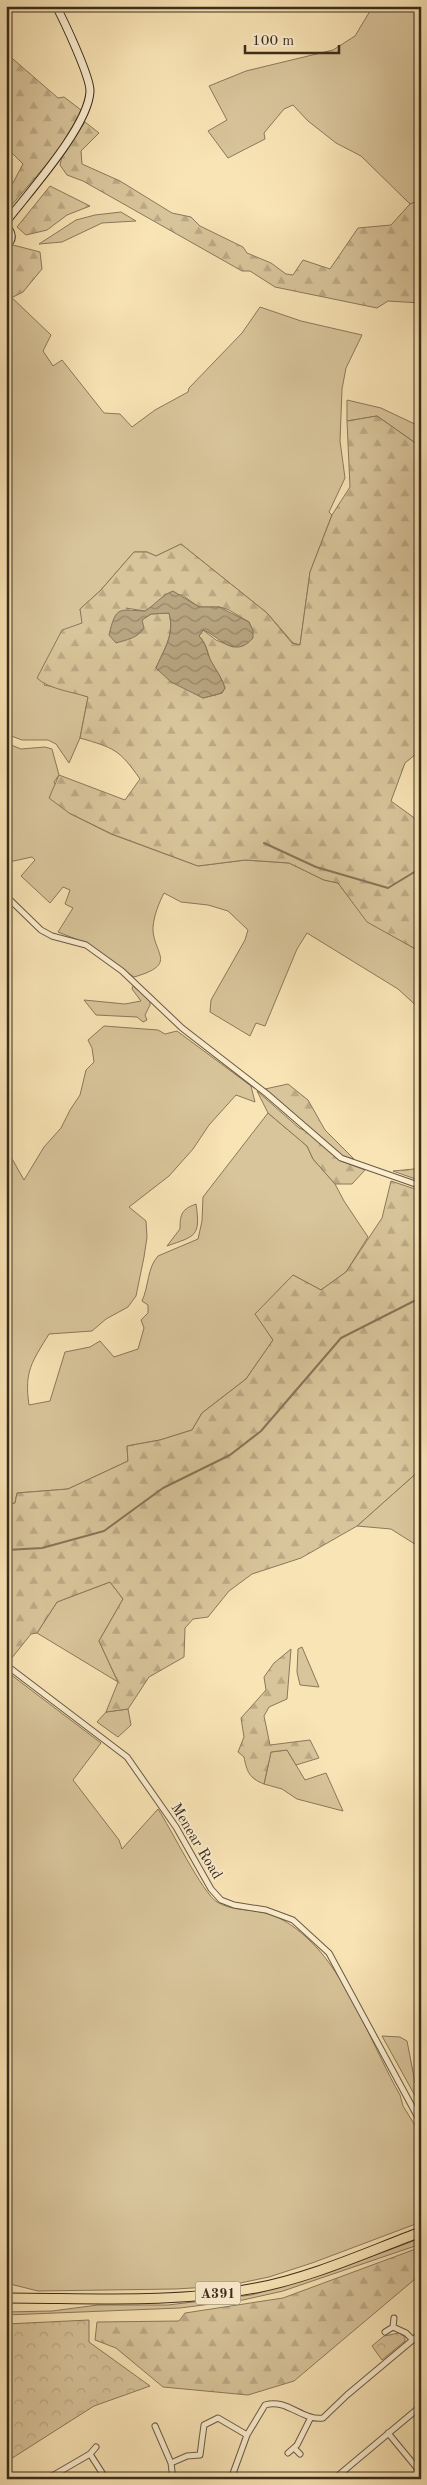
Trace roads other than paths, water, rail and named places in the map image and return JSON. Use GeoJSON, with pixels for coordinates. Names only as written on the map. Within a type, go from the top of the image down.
{"type":"FeatureCollection","features":[{"type":"Feature","properties":{"kind":"highway","name":"A391"},"geometry":{"type":"LineString","coordinates":[[6,2298],[142,2299],[211,2295],[256,2288],[310,2273],[421,2232]]}},
{"type":"Feature","properties":{"kind":"street"},"geometry":{"type":"LineString","coordinates":[[6,222],[57,156],[85,113],[90,90],[66,24],[56,6]]}},
{"type":"Feature","properties":{"kind":"street"},"geometry":{"type":"LineString","coordinates":[[6,227],[11,233],[11,239],[6,245]]}},
{"type":"Feature","properties":{"kind":"street"},"geometry":{"type":"LineString","coordinates":[[6,896],[9,904],[41,930],[52,936],[86,945],[122,971],[182,1028],[267,1094],[342,1158],[421,1186]]}},
{"type":"Feature","properties":{"kind":"street","name":"Menear Road"},"geometry":{"type":"LineString","coordinates":[[6,1665],[127,1757],[176,1827],[211,1889],[221,1900],[234,1905],[266,1910],[293,1920],[329,1953],[421,2123]]}},
{"type":"Feature","properties":{"kind":"street"},"geometry":{"type":"LineString","coordinates":[[393,2327],[394,2318]]}},
{"type":"Feature","properties":{"kind":"street"},"geometry":{"type":"LineString","coordinates":[[385,2332],[393,2327]]}},
{"type":"Feature","properties":{"kind":"street"},"geometry":{"type":"LineString","coordinates":[[393,2327],[406,2333],[413,2340]]}},
{"type":"Feature","properties":{"kind":"street"},"geometry":{"type":"LineString","coordinates":[[232,2479],[247,2435],[265,2405],[272,2403],[285,2405],[311,2417],[321,2419],[326,2417],[347,2394],[421,2333]]}},
{"type":"Feature","properties":{"kind":"street"},"geometry":{"type":"LineString","coordinates":[[334,2479],[421,2406]]}},
{"type":"Feature","properties":{"kind":"street"},"geometry":{"type":"LineString","coordinates":[[288,2453],[304,2434],[311,2417]]}},
{"type":"Feature","properties":{"kind":"street"},"geometry":{"type":"LineString","coordinates":[[171,2463],[187,2456],[200,2455],[204,2425],[218,2418],[247,2435]]}},
{"type":"Feature","properties":{"kind":"street"},"geometry":{"type":"LineString","coordinates":[[155,2426],[171,2463],[173,2479]]}},
{"type":"Feature","properties":{"kind":"street"},"geometry":{"type":"LineString","coordinates":[[388,2433],[421,2472]]}},
{"type":"Feature","properties":{"kind":"street"},"geometry":{"type":"LineString","coordinates":[[47,2479],[90,2454],[96,2447]]}},
{"type":"Feature","properties":{"kind":"street"},"geometry":{"type":"LineString","coordinates":[[294,2448],[300,2454]]}},
{"type":"Feature","properties":{"kind":"street"},"geometry":{"type":"LineString","coordinates":[[90,2454],[106,2479]]}},
{"type":"Feature","properties":{"kind":"water"},"geometry":{"type":"Polygon","coordinates":[[[173,591],[199,607],[219,607],[249,622],[253,631],[253,638],[239,647],[233,647],[203,630],[199,636],[204,642],[211,661],[224,684],[225,688],[222,693],[203,698],[171,682],[156,668],[170,635],[169,613],[151,614],[142,620],[144,628],[128,640],[116,643],[109,635],[114,618],[120,611],[145,611],[173,591]]]}},
{"type":"Feature","properties":{"kind":"waterway"},"geometry":{"type":"LineString","coordinates":[[264,843],[316,867],[388,888],[416,871],[421,872]]}},
{"type":"Feature","properties":{"kind":"waterway"},"geometry":{"type":"LineString","coordinates":[[6,1550],[42,1548],[104,1531],[163,1488],[230,1455],[261,1431],[341,1338],[421,1296]]}}]}
